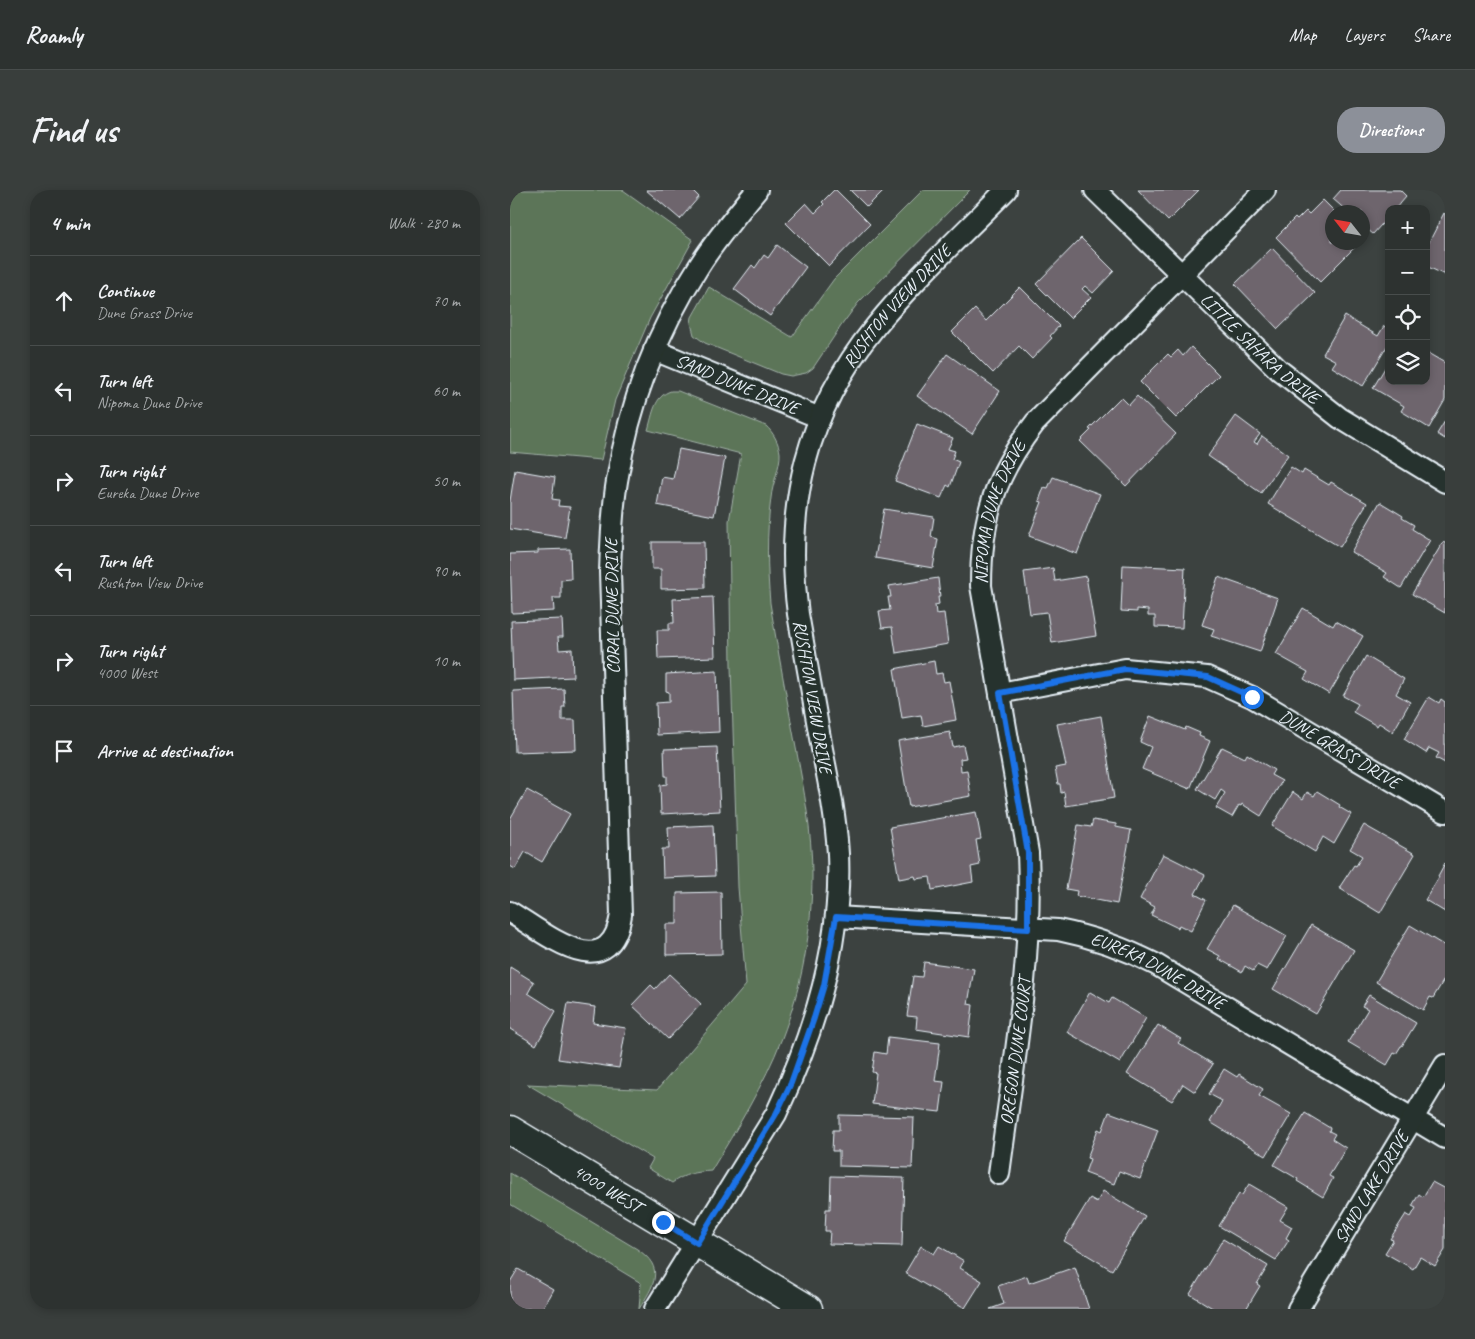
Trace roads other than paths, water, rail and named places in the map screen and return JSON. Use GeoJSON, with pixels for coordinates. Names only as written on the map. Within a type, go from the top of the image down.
{"type":"FeatureCollection","features":[{"type":"Feature","properties":{"kind":"main road","name":"4000 WEST"},"geometry":{"type":"LineString","coordinates":[[510,1130],[808,1309]]}},
{"type":"Feature","properties":{"kind":"street","name":"CORAL DUNE DRIVE"},"geometry":{"type":"LineString","coordinates":[[510,912],[569,948],[585,952],[601,950],[609,944],[620,925],[622,915],[610,572],[611,526],[616,482],[625,436],[638,393],[654,350],[675,306],[699,265],[727,226],[757,190]]}},
{"type":"Feature","properties":{"kind":"street","name":"RUSHTON VIEW DRIVE"},"geometry":{"type":"LineString","coordinates":[[655,1309],[776,1114],[791,1083],[803,1051],[821,993],[831,951],[836,917],[838,870],[835,823],[794,582],[793,548],[800,483],[808,451],[820,418],[835,388],[875,328],[898,300],[1006,190]]}},
{"type":"Feature","properties":{"kind":"street","name":"LITTLE SAHARA DRIVE"},"geometry":{"type":"LineString","coordinates":[[1095,190],[1279,370],[1319,404],[1445,482]]}},
{"type":"Feature","properties":{"kind":"street","name":"NIPOMA DUNE DRIVE"},"geometry":{"type":"LineString","coordinates":[[1028,929],[1028,853],[981,586],[981,556],[985,526],[992,497],[1003,471],[1017,446],[1035,423],[1264,190]]}},
{"type":"Feature","properties":{"kind":"street","name":"SAND DUNE DRIVE"},"geometry":{"type":"LineString","coordinates":[[654,350],[820,418]]}},
{"type":"Feature","properties":{"kind":"street","name":"DUNE GRASS DRIVE"},"geometry":{"type":"LineString","coordinates":[[1000,693],[1125,669],[1208,677],[1252,697],[1445,812]]}},
{"type":"Feature","properties":{"kind":"street","name":"EUREKA DUNE DRIVE"},"geometry":{"type":"LineString","coordinates":[[836,917],[1058,930],[1083,934],[1108,942],[1132,952],[1445,1138]]}},
{"type":"Feature","properties":{"kind":"street","name":"OREGON DUNE COURT"},"geometry":{"type":"LineString","coordinates":[[999,1174],[1028,955],[1028,929]]}},
{"type":"Feature","properties":{"kind":"street","name":"SAND LAKE DRIVE"},"geometry":{"type":"LineString","coordinates":[[1298,1309],[1445,1064]]}}]}
